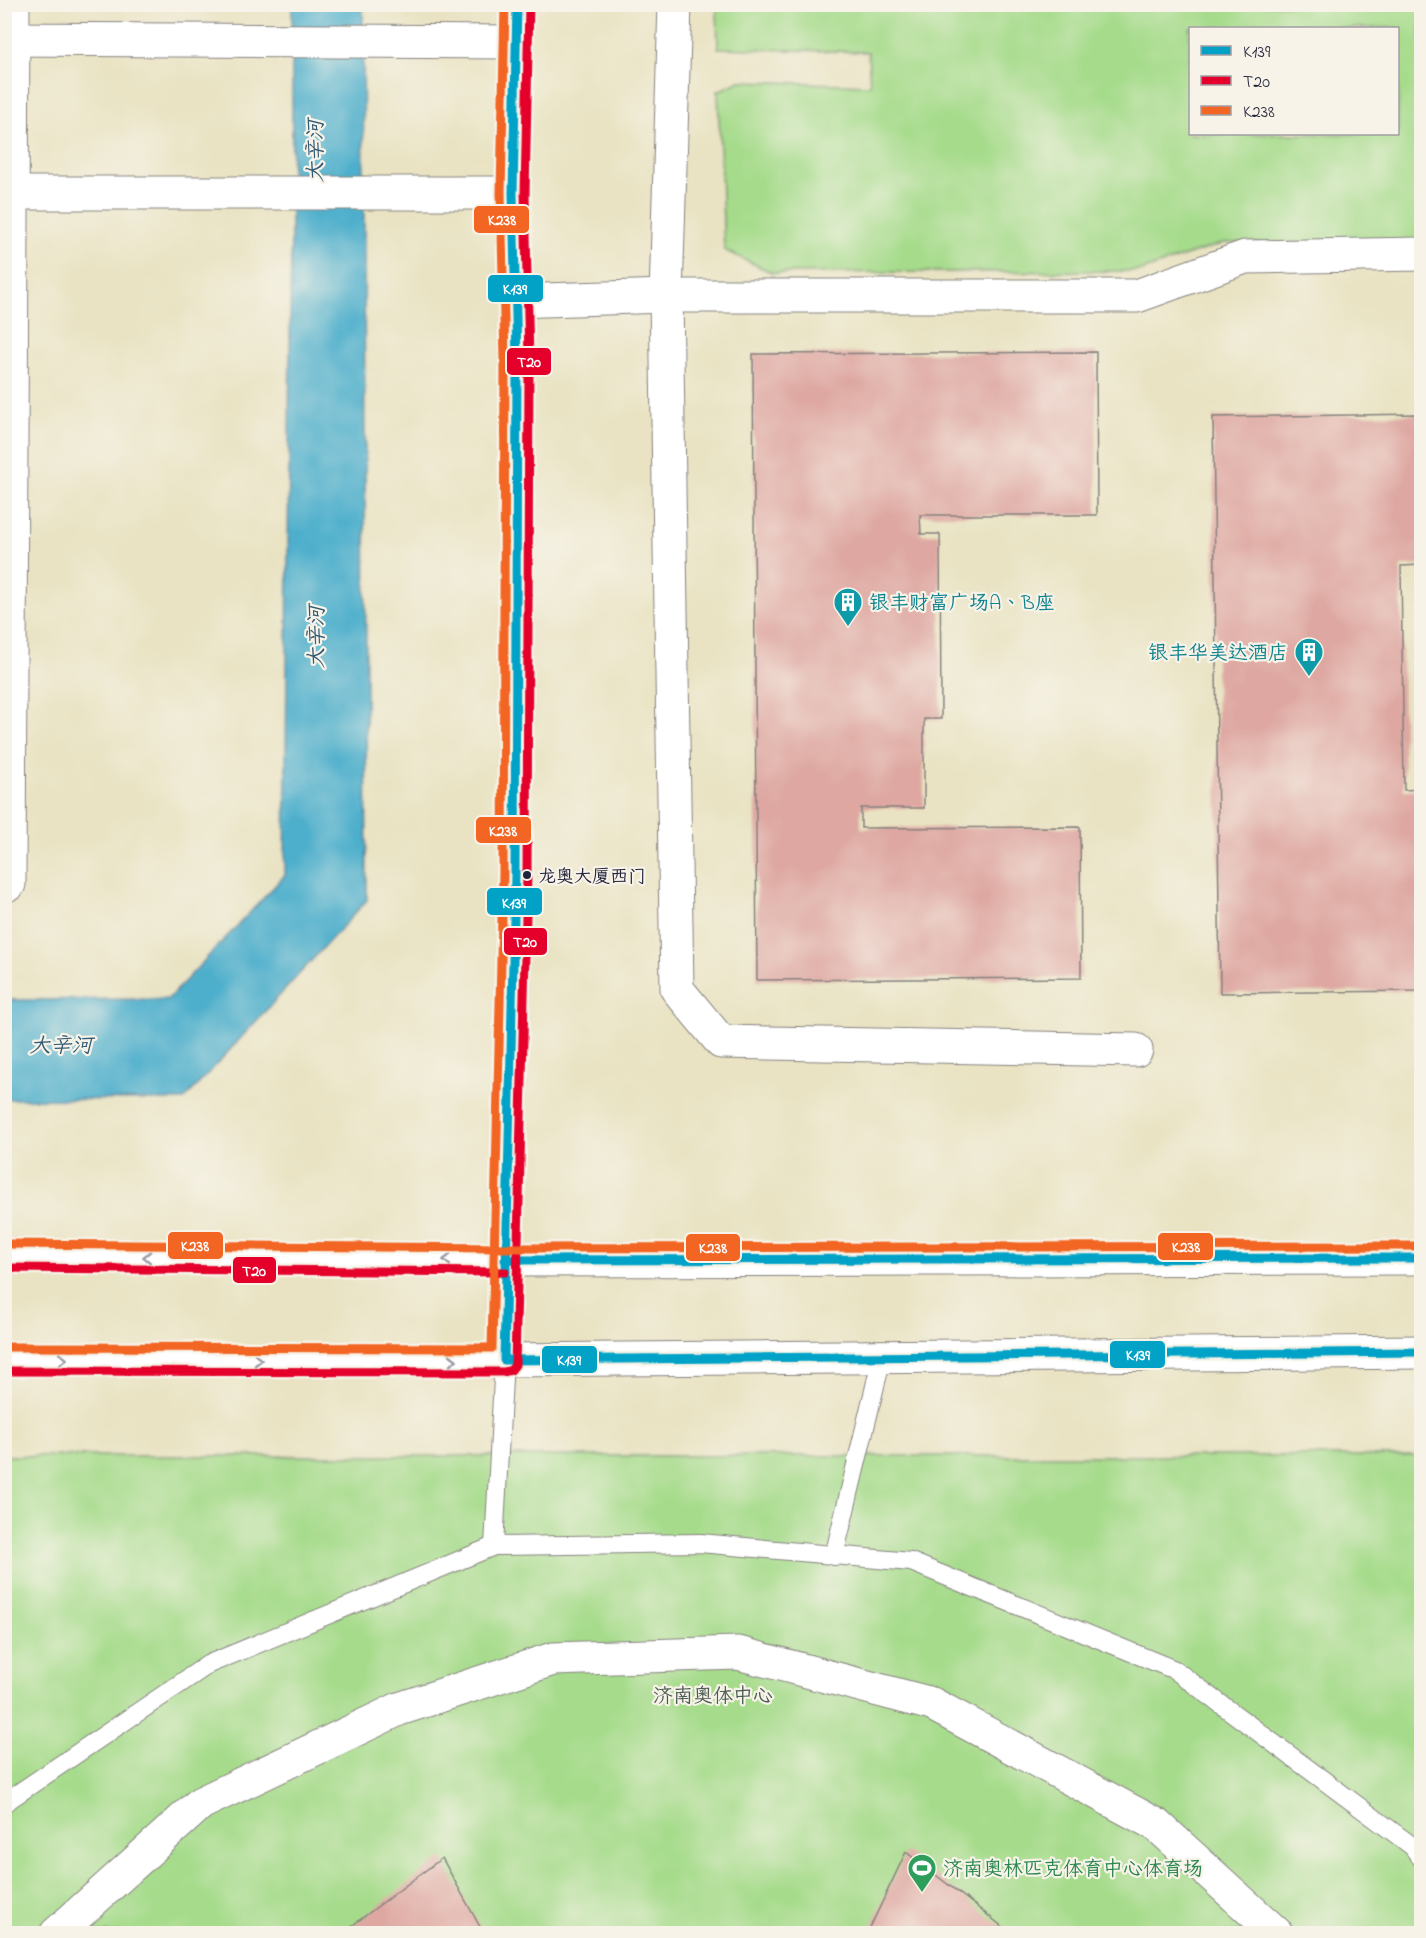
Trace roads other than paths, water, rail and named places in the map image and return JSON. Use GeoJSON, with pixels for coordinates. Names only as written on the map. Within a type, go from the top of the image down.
{"type":"FeatureCollection","features":[{"type":"Feature","properties":{"kind":"street"},"geometry":{"type":"LineString","coordinates":[[6,883],[9,39],[13,4]]}},
{"type":"Feature","properties":{"kind":"street"},"geometry":{"type":"LineString","coordinates":[[504,1360],[515,874],[517,359],[513,193],[517,4]]}},
{"type":"Feature","properties":{"kind":"street"},"geometry":{"type":"LineString","coordinates":[[675,4],[666,296],[677,989],[721,1042],[1136,1050]]}},
{"type":"Feature","properties":{"kind":"street"},"geometry":{"type":"LineString","coordinates":[[9,39],[516,42]]}},
{"type":"Feature","properties":{"kind":"street"},"geometry":{"type":"LineString","coordinates":[[8,193],[513,193]]}},
{"type":"Feature","properties":{"kind":"street"},"geometry":{"type":"LineString","coordinates":[[514,301],[666,296],[1137,296],[1245,257],[1422,254]]}},
{"type":"Feature","properties":{"kind":"street"},"geometry":{"type":"LineString","coordinates":[[4,1256],[506,1260],[1422,1258]]}},
{"type":"Feature","properties":{"kind":"street"},"geometry":{"type":"LineString","coordinates":[[4,1359],[504,1360],[1422,1352]]}},
{"type":"Feature","properties":{"kind":"street"},"geometry":{"type":"LineString","coordinates":[[56,1934],[201,1803],[399,1710],[553,1659],[738,1653],[932,1704],[1157,1825],[1277,1934]]}},
{"type":"Feature","properties":{"kind":"lane"},"geometry":{"type":"LineString","coordinates":[[834,1556],[882,1357]]}},
{"type":"Feature","properties":{"kind":"lane"},"geometry":{"type":"LineString","coordinates":[[494,1546],[504,1360]]}},
{"type":"Feature","properties":{"kind":"lane"},"geometry":{"type":"LineString","coordinates":[[4,1803],[209,1664],[494,1546],[700,1544],[911,1562],[1175,1670],[1412,1846],[1422,1859]]}},
{"type":"Feature","properties":{"kind":"water","name":"大辛河"},"geometry":{"type":"Polygon","coordinates":[[[292,5],[363,5],[367,900],[184,1100],[5,1099],[4,1000],[168,999],[285,875],[292,5]]]}},
{"type":"Feature","properties":{"kind":"place","name":"银丰财富广场A、B座"},"geometry":{"type":"Point","coordinates":[848,628]}},
{"type":"Feature","properties":{"kind":"place","name":"银丰华美达酒店"},"geometry":{"type":"Point","coordinates":[1309,678]}},
{"type":"Feature","properties":{"kind":"place","name":"龙奥大厦西门"},"geometry":{"type":"Point","coordinates":[527,875]}},
{"type":"Feature","properties":{"kind":"place","name":"济南奥林匹克体育中心体育场"},"geometry":{"type":"Point","coordinates":[922,1894]}},
{"type":"Feature","properties":{"kind":"park label","name":"济南奥体中心"},"geometry":{"type":"Point","coordinates":[713,1695]}}]}
